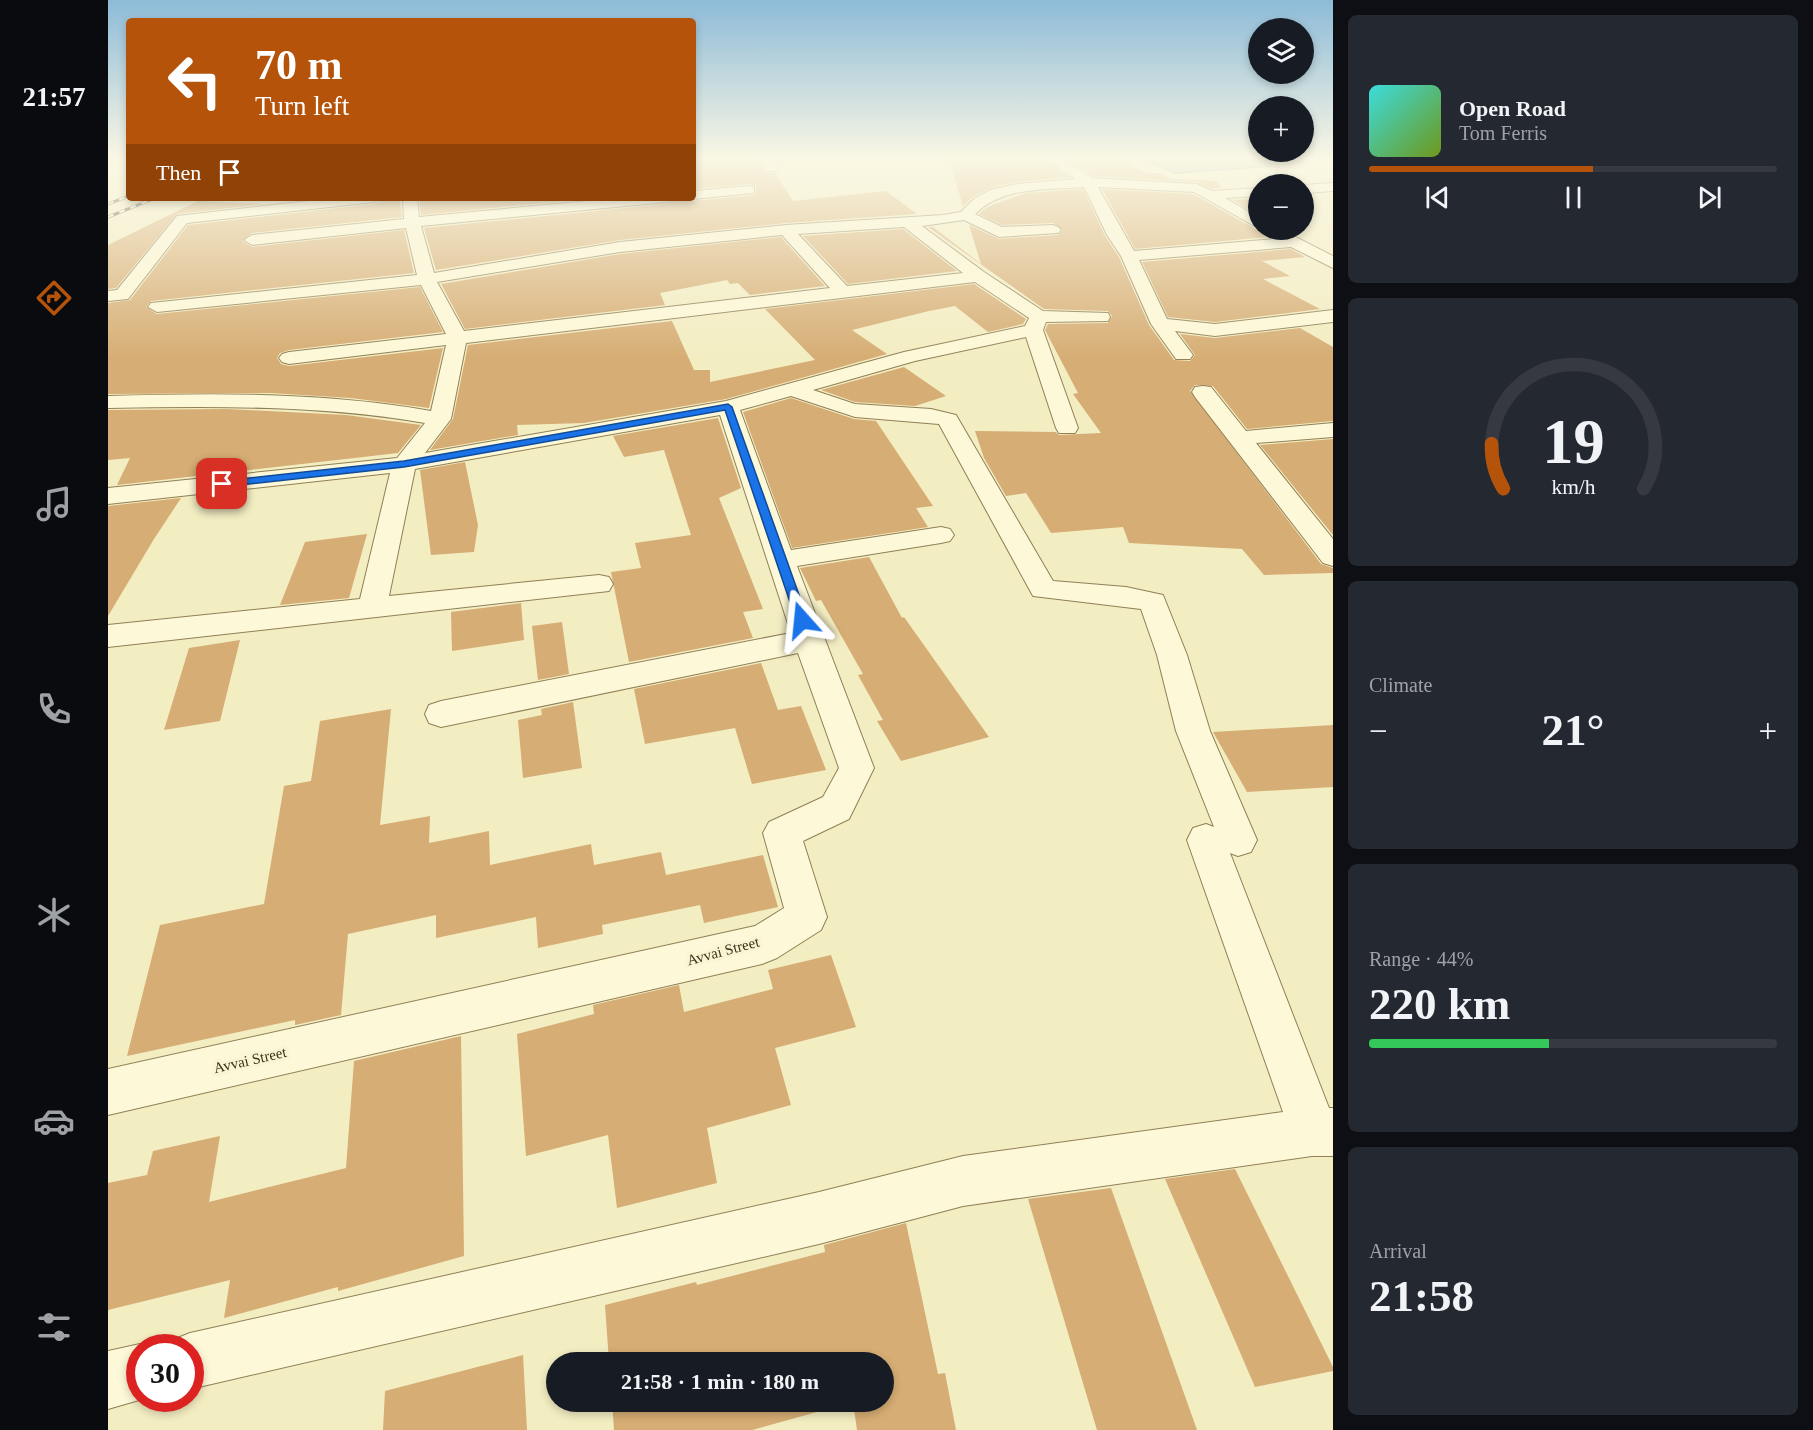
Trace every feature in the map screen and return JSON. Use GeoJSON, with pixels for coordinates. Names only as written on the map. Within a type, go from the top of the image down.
{"type":"FeatureCollection","features":[{"type":"Feature","properties":{"kind":"street"},"geometry":{"type":"LineString","coordinates":[[108,296],[122,295],[177,226]]}},
{"type":"Feature","properties":{"kind":"street"},"geometry":{"type":"LineString","coordinates":[[252,240],[386,226]]}},
{"type":"Feature","properties":{"kind":"street"},"geometry":{"type":"LineString","coordinates":[[373,606],[404,464],[440,419],[457,337],[427,279],[413,226]]}},
{"type":"Feature","properties":{"kind":"street"},"geometry":{"type":"LineString","coordinates":[[157,307],[427,279],[620,247],[851,226]]}},
{"type":"Feature","properties":{"kind":"street"},"geometry":{"type":"LineString","coordinates":[[912,226],[1036,323],[1067,428]]}},
{"type":"Feature","properties":{"kind":"street"},"geometry":{"type":"LineString","coordinates":[[987,226],[999,232],[1053,230]]}},
{"type":"Feature","properties":{"kind":"street"},"geometry":{"type":"LineString","coordinates":[[1110,226],[1129,256],[1160,324],[1183,355]]}},
{"type":"Feature","properties":{"kind":"street"},"geometry":{"type":"LineString","coordinates":[[786,230],[843,292]]}},
{"type":"Feature","properties":{"kind":"street"},"geometry":{"type":"LineString","coordinates":[[1290,240],[1333,263]]}},
{"type":"Feature","properties":{"kind":"street"},"geometry":{"type":"LineString","coordinates":[[1129,256],[1294,242]]}},
{"type":"Feature","properties":{"kind":"street"},"geometry":{"type":"LineString","coordinates":[[289,358],[978,276]]}},
{"type":"Feature","properties":{"kind":"street"},"geometry":{"type":"LineString","coordinates":[[1160,324],[1215,330],[1333,316]]}},
{"type":"Feature","properties":{"kind":"street"},"geometry":{"type":"LineString","coordinates":[[108,496],[404,464],[728,407],[1036,323],[1101,317]]}},
{"type":"Feature","properties":{"kind":"street"},"geometry":{"type":"LineString","coordinates":[[204,1358],[807,1220],[963,1181],[1323,1132],[1305,1105],[1222,840],[1172,655],[1153,602],[1130,596],[1083,595],[1043,589],[948,420],[933,415],[879,414],[836,408],[793,389]]}},
{"type":"Feature","properties":{"kind":"street"},"geometry":{"type":"LineString","coordinates":[[1203,392],[1333,557]]}},
{"type":"Feature","properties":{"kind":"street"},"geometry":{"type":"LineString","coordinates":[[108,402],[299,400],[382,407],[440,419]]}},
{"type":"Feature","properties":{"kind":"street","name":"Avvai Street"},"geometry":{"type":"LineString","coordinates":[[108,1092],[762,944],[807,917],[782,833],[836,808],[856,768],[728,407]]}},
{"type":"Feature","properties":{"kind":"street"},"geometry":{"type":"LineString","coordinates":[[1240,438],[1333,430]]}},
{"type":"Feature","properties":{"kind":"street"},"geometry":{"type":"LineString","coordinates":[[783,560],[941,535]]}},
{"type":"Feature","properties":{"kind":"street"},"geometry":{"type":"LineString","coordinates":[[108,636],[373,606],[600,584]]}},
{"type":"Feature","properties":{"kind":"street"},"geometry":{"type":"LineString","coordinates":[[441,714],[809,640]]}},
{"type":"Feature","properties":{"kind":"street"},"geometry":{"type":"LineString","coordinates":[[108,1380],[126,1376]]}},
{"type":"Feature","properties":{"kind":"building"},"geometry":{"type":"Polygon","coordinates":[[[147,226],[167,226],[116,288],[108,289],[108,245],[147,226]]]}},
{"type":"Feature","properties":{"kind":"building"},"geometry":{"type":"Polygon","coordinates":[[[187,226],[320,226],[252,233],[242,241],[252,247],[404,230],[414,273],[151,301],[146,307],[157,314],[420,287],[443,332],[289,350],[280,353],[277,358],[281,364],[289,366],[443,348],[429,408],[351,398],[270,393],[108,394],[108,303],[130,300],[187,226]]]}},
{"type":"Feature","properties":{"kind":"building"},"geometry":{"type":"Polygon","coordinates":[[[447,226],[759,226],[620,240],[436,270],[424,228],[447,226]]]}},
{"type":"Feature","properties":{"kind":"building"},"geometry":{"type":"Polygon","coordinates":[[[969,226],[999,239],[1058,235],[1063,230],[1057,226],[1100,226],[1119,257],[1149,325],[1174,360],[1190,361],[1195,355],[1180,334],[1215,338],[1300,328],[1333,347],[1333,421],[1247,429],[1213,386],[1195,385],[1190,391],[1321,564],[1333,568],[1333,573],[1264,575],[1242,549],[1129,543],[1123,527],[1051,533],[1026,493],[1006,496],[984,458],[975,431],[1056,432],[1059,435],[1101,433],[1073,394],[1078,393],[1045,330],[1048,324],[1108,323],[1112,316],[1108,311],[1044,309],[928,227],[933,227],[981,264],[969,226]]]}},
{"type":"Feature","properties":{"kind":"building"},"geometry":{"type":"Polygon","coordinates":[[[1122,226],[1248,226],[1248,239],[1135,249],[1122,226]]]}},
{"type":"Feature","properties":{"kind":"building"},"geometry":{"type":"Polygon","coordinates":[[[903,229],[957,271],[848,284],[803,236],[903,229]]]}},
{"type":"Feature","properties":{"kind":"building"},"geometry":{"type":"Polygon","coordinates":[[[781,237],[825,286],[750,295],[738,283],[730,284],[727,280],[660,293],[665,305],[465,329],[441,284],[620,254],[781,237]]]}},
{"type":"Feature","properties":{"kind":"building"},"geometry":{"type":"Polygon","coordinates":[[[1291,249],[1305,257],[1262,261],[1290,276],[1263,279],[1320,309],[1215,322],[1168,317],[1142,262],[1291,249]]]}},
{"type":"Feature","properties":{"kind":"building"},"geometry":{"type":"Polygon","coordinates":[[[974,284],[1026,319],[1023,324],[988,332],[955,306],[929,311],[852,330],[887,354],[726,399],[584,423],[517,425],[518,435],[430,450],[453,419],[468,345],[672,321],[694,370],[710,370],[710,382],[815,360],[765,309],[974,284]]]}},
{"type":"Feature","properties":{"kind":"building"},"geometry":{"type":"Polygon","coordinates":[[[904,367],[946,396],[915,406],[855,402],[821,390],[904,367]]]}},
{"type":"Feature","properties":{"kind":"building"},"geometry":{"type":"Polygon","coordinates":[[[791,398],[854,419],[876,421],[933,506],[916,508],[928,527],[792,548],[743,412],[791,398]]]}},
{"type":"Feature","properties":{"kind":"building"},"geometry":{"type":"Polygon","coordinates":[[[227,409],[346,415],[421,425],[398,453],[117,485],[130,458],[108,460],[108,410],[227,409]]]}},
{"type":"Feature","properties":{"kind":"building"},"geometry":{"type":"Polygon","coordinates":[[[718,418],[741,488],[719,498],[763,609],[743,612],[753,638],[629,662],[611,572],[641,568],[635,543],[691,535],[664,450],[624,457],[613,436],[718,418]]]}},
{"type":"Feature","properties":{"kind":"building"},"geometry":{"type":"Polygon","coordinates":[[[1333,439],[1333,535],[1260,445],[1333,439]]]}},
{"type":"Feature","properties":{"kind":"building"},"geometry":{"type":"Polygon","coordinates":[[[465,462],[478,525],[474,552],[431,555],[420,470],[465,462]]]}},
{"type":"Feature","properties":{"kind":"building"},"geometry":{"type":"Polygon","coordinates":[[[181,498],[154,539],[108,616],[108,506],[181,498]]]}},
{"type":"Feature","properties":{"kind":"building"},"geometry":{"type":"Polygon","coordinates":[[[367,534],[349,598],[280,605],[305,542],[367,534]]]}},
{"type":"Feature","properties":{"kind":"building"},"geometry":{"type":"Polygon","coordinates":[[[869,557],[902,618],[904,617],[989,737],[901,761],[877,721],[883,720],[858,675],[863,674],[821,600],[816,601],[800,568],[869,557]]]}},
{"type":"Feature","properties":{"kind":"building"},"geometry":{"type":"Polygon","coordinates":[[[521,603],[524,640],[452,651],[451,612],[521,603]]]}},
{"type":"Feature","properties":{"kind":"building"},"geometry":{"type":"Polygon","coordinates":[[[562,622],[569,674],[538,680],[532,626],[562,622]]]}},
{"type":"Feature","properties":{"kind":"building"},"geometry":{"type":"Polygon","coordinates":[[[240,640],[220,721],[164,730],[189,648],[240,640]]]}},
{"type":"Feature","properties":{"kind":"building"},"geometry":{"type":"Polygon","coordinates":[[[761,663],[778,710],[801,706],[826,770],[752,784],[735,728],[645,744],[634,689],[761,663]]]}},
{"type":"Feature","properties":{"kind":"building"},"geometry":{"type":"Polygon","coordinates":[[[573,702],[582,768],[523,778],[518,720],[542,715],[541,709],[573,702]]]}},
{"type":"Feature","properties":{"kind":"building"},"geometry":{"type":"Polygon","coordinates":[[[391,709],[380,825],[430,816],[429,843],[489,831],[490,865],[591,844],[594,865],[661,852],[666,875],[763,855],[778,907],[704,923],[700,905],[602,925],[603,934],[538,948],[536,917],[436,938],[436,915],[348,934],[341,1015],[295,1025],[295,1020],[127,1056],[160,925],[264,904],[284,786],[311,781],[320,721],[391,709]]]}},
{"type":"Feature","properties":{"kind":"building"},"geometry":{"type":"Polygon","coordinates":[[[1333,725],[1333,787],[1247,792],[1213,732],[1333,725]]]}},
{"type":"Feature","properties":{"kind":"building"},"geometry":{"type":"Polygon","coordinates":[[[831,955],[856,1027],[775,1048],[791,1105],[707,1128],[717,1183],[617,1208],[608,1135],[526,1156],[517,1034],[594,1014],[593,1005],[679,985],[684,1012],[773,989],[768,970],[831,955]]]}},
{"type":"Feature","properties":{"kind":"building"},"geometry":{"type":"Polygon","coordinates":[[[461,1036],[464,1256],[338,1291],[338,1287],[224,1318],[230,1280],[108,1310],[108,1183],[147,1175],[153,1151],[220,1136],[209,1202],[346,1168],[354,1061],[461,1036]]]}},
{"type":"Feature","properties":{"kind":"building"},"geometry":{"type":"Polygon","coordinates":[[[1235,1169],[1333,1371],[1255,1387],[1165,1179],[1235,1169]]]}},
{"type":"Feature","properties":{"kind":"building"},"geometry":{"type":"Polygon","coordinates":[[[1111,1188],[1197,1430],[1097,1430],[1028,1199],[1111,1188]]]}},
{"type":"Feature","properties":{"kind":"building"},"geometry":{"type":"Polygon","coordinates":[[[906,1223],[938,1374],[945,1373],[956,1430],[857,1430],[854,1412],[894,1412],[894,1352],[608,1352],[605,1305],[696,1282],[697,1285],[825,1252],[824,1245],[906,1223]]]}},
{"type":"Feature","properties":{"kind":"building"},"geometry":{"type":"Polygon","coordinates":[[[523,1355],[527,1430],[383,1430],[385,1391],[523,1355]]]}},
{"type":"Feature","properties":{"kind":"building"},"geometry":{"type":"Polygon","coordinates":[[[613,1412],[817,1412],[752,1430],[614,1430],[613,1412]]]}},
{"type":"Feature","properties":{"kind":"route"},"geometry":{"type":"LineString","coordinates":[[222,484],[404,464],[728,407],[802,620]]}}]}
